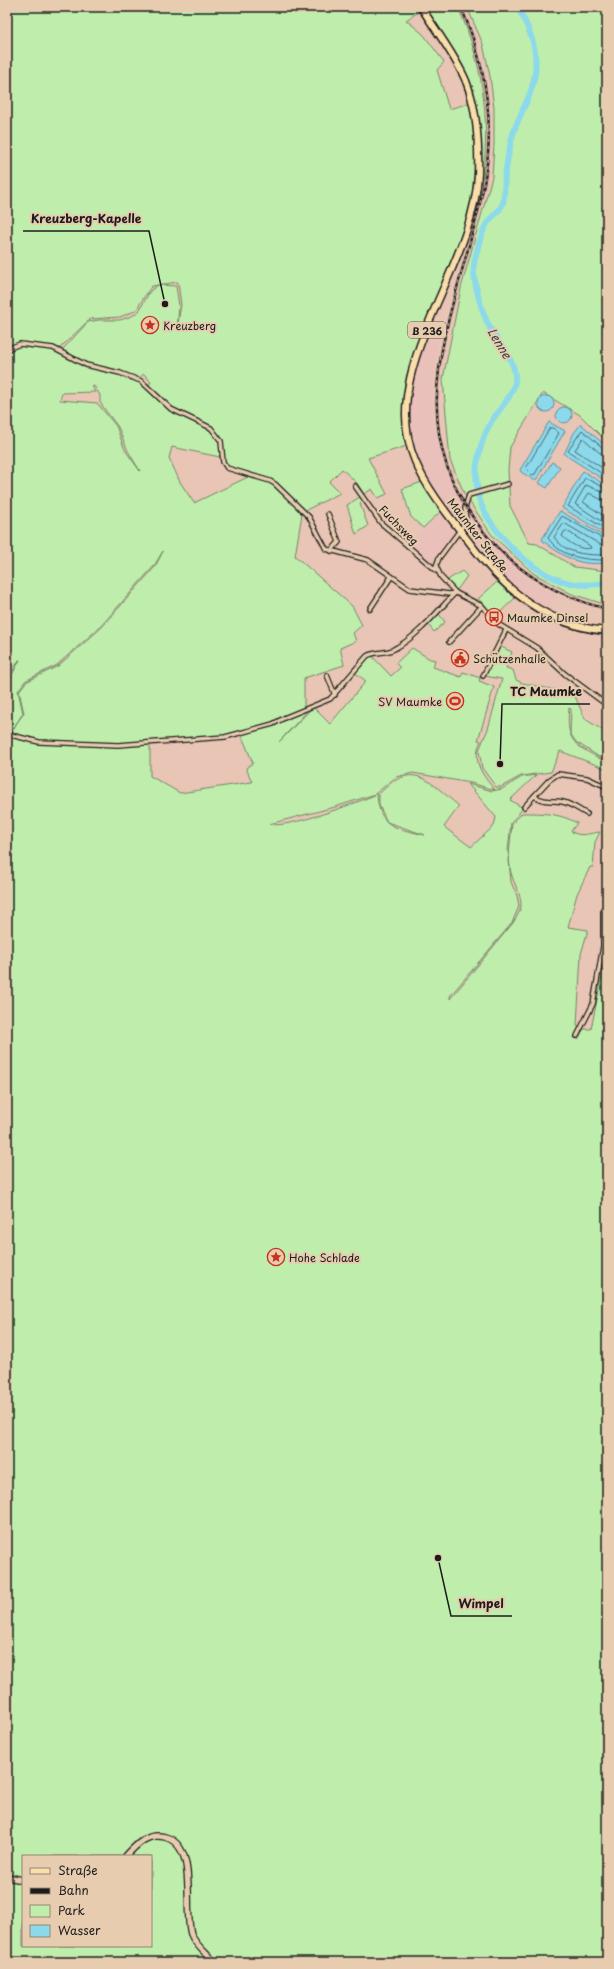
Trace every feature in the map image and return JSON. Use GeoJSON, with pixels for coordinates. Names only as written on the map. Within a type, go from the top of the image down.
{"type":"FeatureCollection","features":[{"type":"Feature","properties":{"kind":"main road","name":"Maumker Straße"},"geometry":{"type":"LineString","coordinates":[[421,7],[455,61],[469,90],[474,111],[478,181],[473,212],[466,237],[419,350],[408,388],[406,410],[408,435],[413,456],[425,481],[460,530],[498,578],[526,602],[546,614],[567,623],[607,631]]}},
{"type":"Feature","properties":{"kind":"main road"},"geometry":{"type":"LineString","coordinates":[[127,1855],[142,1840],[155,1836],[166,1837],[179,1846],[185,1861],[191,1932],[196,1944],[214,1962]]}},
{"type":"Feature","properties":{"kind":"main road"},"geometry":{"type":"LineString","coordinates":[[7,1877],[22,1880]]}},
{"type":"Feature","properties":{"kind":"street"},"geometry":{"type":"LineString","coordinates":[[7,349],[20,344],[53,348],[86,365],[120,373],[141,380],[171,409],[204,423],[213,430],[220,441],[223,462],[227,468],[272,482],[307,515],[323,546],[331,551],[368,560],[391,577],[413,589],[449,594],[456,593],[482,606],[498,624],[537,648],[565,674],[607,705]]}},
{"type":"Feature","properties":{"kind":"street"},"geometry":{"type":"LineString","coordinates":[[437,572],[436,566],[439,558],[460,530],[466,519],[466,502],[469,495],[508,484]]}},
{"type":"Feature","properties":{"kind":"street","name":"Fuchsweg"},"geometry":{"type":"LineString","coordinates":[[355,486],[381,523],[437,572],[456,593]]}},
{"type":"Feature","properties":{"kind":"street"},"geometry":{"type":"LineString","coordinates":[[328,514],[339,542],[331,551]]}},
{"type":"Feature","properties":{"kind":"street"},"geometry":{"type":"LineString","coordinates":[[370,609],[391,577]]}},
{"type":"Feature","properties":{"kind":"street"},"geometry":{"type":"LineString","coordinates":[[7,734],[39,742],[118,745],[224,737],[273,724],[302,710],[323,703],[335,695],[367,656],[371,653],[392,651],[408,641],[456,593]]}},
{"type":"Feature","properties":{"kind":"street"},"geometry":{"type":"LineString","coordinates":[[449,642],[482,606]]}},
{"type":"Feature","properties":{"kind":"street"},"geometry":{"type":"LineString","coordinates":[[483,676],[506,630]]}},
{"type":"Feature","properties":{"kind":"street"},"geometry":{"type":"LineString","coordinates":[[327,675],[335,695]]}},
{"type":"Feature","properties":{"kind":"street"},"geometry":{"type":"LineString","coordinates":[[524,807],[549,780],[558,774],[587,778],[607,787]]}},
{"type":"Feature","properties":{"kind":"street"},"geometry":{"type":"LineString","coordinates":[[534,796],[542,801],[563,802],[587,814]]}},
{"type":"Feature","properties":{"kind":"street"},"geometry":{"type":"LineString","coordinates":[[577,1036],[593,1004],[602,946],[603,910],[607,903]]}},
{"type":"Feature","properties":{"kind":"shaded area"},"geometry":{"type":"Polygon","coordinates":[[[430,328],[439,332],[435,361],[433,410],[446,466],[464,505],[488,540],[527,578],[558,595],[546,612],[535,606],[498,575],[446,508],[421,471],[409,433],[407,406],[420,352],[430,328]]]}},
{"type":"Feature","properties":{"kind":"shaded area"},"geometry":{"type":"Polygon","coordinates":[[[441,511],[455,530],[435,558],[433,566],[412,549],[419,542],[414,538],[441,511]]]}},
{"type":"Feature","properties":{"kind":"green space"},"geometry":{"type":"Polygon","coordinates":[[[7,7],[417,7],[420,11],[406,20],[423,34],[444,62],[437,70],[449,109],[470,103],[474,130],[477,171],[475,198],[468,227],[450,275],[422,337],[407,377],[404,421],[407,443],[404,447],[368,458],[387,494],[378,498],[372,489],[364,494],[357,483],[342,469],[329,482],[340,493],[304,511],[273,481],[237,471],[226,466],[224,462],[221,440],[211,427],[204,422],[202,424],[215,434],[219,442],[220,457],[172,447],[169,458],[180,482],[194,503],[250,476],[271,482],[302,514],[295,556],[352,606],[362,625],[353,633],[356,641],[340,648],[344,665],[304,678],[304,708],[273,723],[223,737],[200,737],[118,745],[38,742],[11,734],[15,726],[10,734],[7,733],[7,684],[20,660],[7,681],[7,350],[19,346],[46,348],[58,351],[87,367],[129,376],[141,382],[167,407],[178,414],[183,414],[173,409],[160,398],[149,385],[151,382],[144,374],[139,378],[91,365],[64,352],[63,349],[88,322],[99,320],[120,320],[132,316],[139,311],[150,291],[158,285],[152,286],[136,310],[120,317],[90,319],[59,349],[20,343],[7,347],[7,7]],[[178,282],[158,285],[176,286],[179,306],[177,329],[181,305],[178,282]],[[92,386],[95,392],[62,393],[60,400],[97,403],[116,426],[125,450],[140,471],[128,451],[118,427],[100,402],[100,395],[94,386],[92,386]],[[163,551],[154,566],[100,627],[57,665],[25,681],[18,691],[23,713],[17,722],[24,713],[19,691],[26,682],[58,666],[100,629],[155,567],[163,551]]]}},
{"type":"Feature","properties":{"kind":"green space"},"geometry":{"type":"Polygon","coordinates":[[[425,7],[458,7],[467,28],[479,70],[485,111],[486,133],[483,177],[480,177],[475,103],[458,61],[425,7]]]}},
{"type":"Feature","properties":{"kind":"green space"},"geometry":{"type":"Polygon","coordinates":[[[467,7],[607,7],[607,442],[580,415],[543,393],[510,447],[508,470],[510,506],[529,543],[537,544],[574,567],[607,571],[607,605],[572,594],[533,573],[492,535],[465,495],[450,460],[443,379],[461,288],[492,177],[494,144],[494,108],[490,76],[483,44],[467,7]]]}},
{"type":"Feature","properties":{"kind":"green space"},"geometry":{"type":"Polygon","coordinates":[[[422,482],[441,511],[423,528],[411,517],[402,489],[422,482]]]}},
{"type":"Feature","properties":{"kind":"green space"},"geometry":{"type":"Polygon","coordinates":[[[360,497],[363,501],[360,504],[368,526],[356,534],[347,505],[360,497]]]}},
{"type":"Feature","properties":{"kind":"green space"},"geometry":{"type":"Polygon","coordinates":[[[462,571],[467,576],[457,590],[448,582],[449,579],[462,571]]]}},
{"type":"Feature","properties":{"kind":"green space"},"geometry":{"type":"Polygon","coordinates":[[[497,582],[515,598],[495,617],[478,599],[497,582]]]}},
{"type":"Feature","properties":{"kind":"green space"},"geometry":{"type":"Polygon","coordinates":[[[438,613],[445,622],[434,632],[428,624],[438,613]]]}},
{"type":"Feature","properties":{"kind":"green space"},"geometry":{"type":"Polygon","coordinates":[[[499,646],[512,652],[506,668],[513,670],[516,680],[522,683],[574,694],[585,719],[607,733],[607,762],[576,742],[570,733],[576,743],[581,748],[607,763],[607,769],[560,751],[551,772],[521,776],[501,787],[496,787],[482,768],[479,750],[488,729],[502,679],[485,676],[499,646]],[[569,708],[568,721],[570,733],[571,709],[569,708]]]}},
{"type":"Feature","properties":{"kind":"green space"},"geometry":{"type":"Polygon","coordinates":[[[412,648],[430,659],[435,660],[433,667],[461,677],[463,672],[480,678],[479,681],[494,687],[478,740],[481,741],[477,755],[479,767],[482,773],[495,790],[471,783],[413,773],[396,777],[375,794],[335,807],[269,824],[277,825],[305,819],[339,809],[377,794],[378,806],[381,814],[387,821],[379,805],[379,794],[391,783],[402,777],[412,776],[421,778],[430,782],[459,806],[444,827],[471,847],[494,826],[496,817],[468,784],[492,791],[502,789],[522,777],[536,775],[510,800],[523,808],[511,823],[508,850],[509,861],[512,824],[522,813],[557,815],[564,817],[577,823],[571,831],[578,834],[600,832],[595,842],[593,867],[590,867],[577,894],[568,927],[588,930],[581,954],[577,1025],[580,1027],[574,1038],[577,1039],[583,1029],[591,1029],[607,952],[607,1962],[7,1962],[7,735],[38,744],[118,746],[150,743],[150,776],[180,793],[252,782],[246,768],[253,763],[241,734],[309,709],[279,742],[313,707],[330,724],[366,681],[354,672],[371,655],[391,676],[400,668],[396,663],[412,648]],[[388,822],[406,831],[425,835],[388,822]],[[509,863],[511,882],[517,896],[519,906],[512,923],[450,996],[450,999],[513,923],[518,915],[521,901],[509,863]]]}},
{"type":"Feature","properties":{"kind":"water"},"geometry":{"type":"Polygon","coordinates":[[[546,396],[552,398],[554,404],[552,410],[546,412],[540,410],[538,404],[540,398],[546,396]]]}},
{"type":"Feature","properties":{"kind":"water"},"geometry":{"type":"Polygon","coordinates":[[[564,407],[571,412],[572,415],[567,422],[564,423],[557,418],[556,415],[561,408],[564,407]]]}},
{"type":"Feature","properties":{"kind":"water"},"geometry":{"type":"Polygon","coordinates":[[[549,422],[565,431],[536,480],[534,480],[520,470],[549,422]]]}},
{"type":"Feature","properties":{"kind":"water"},"geometry":{"type":"Polygon","coordinates":[[[581,424],[607,447],[607,482],[564,454],[574,433],[581,424]]]}},
{"type":"Feature","properties":{"kind":"water"},"geometry":{"type":"Polygon","coordinates":[[[552,462],[560,467],[547,488],[539,483],[552,462]]]}},
{"type":"Feature","properties":{"kind":"water"},"geometry":{"type":"Polygon","coordinates":[[[583,471],[607,486],[607,535],[562,508],[583,471]]]}},
{"type":"Feature","properties":{"kind":"water"},"geometry":{"type":"Polygon","coordinates":[[[560,511],[607,538],[607,563],[597,564],[572,560],[543,541],[542,539],[560,511]]]}},
{"type":"Feature","properties":{"kind":"waterway","name":"Lenne"},"geometry":{"type":"LineString","coordinates":[[517,7],[532,39],[535,50],[535,72],[529,96],[516,124],[508,155],[503,203],[488,222],[484,230],[474,265],[476,288],[484,315],[490,328],[507,353],[513,367],[515,381],[514,387],[508,399],[492,420],[482,442],[476,472],[477,486],[482,507],[492,524],[510,546],[532,565],[556,579],[569,583],[579,585],[607,583]]}},
{"type":"Feature","properties":{"kind":"railway"},"geometry":{"type":"LineString","coordinates":[[461,7],[474,42],[484,78],[489,134],[487,164],[481,198],[449,317],[441,354],[437,389],[438,424],[445,460],[459,495],[483,531],[509,558],[523,570],[554,590],[589,604],[607,609]]}},
{"type":"Feature","properties":{"kind":"place","name":"Kreuzberg-Kapelle"},"geometry":{"type":"Point","coordinates":[165,304]}},
{"type":"Feature","properties":{"kind":"place","name":"Kreuzberg"},"geometry":{"type":"Point","coordinates":[150,325]}},
{"type":"Feature","properties":{"kind":"place","name":"Maumke Dinsel"},"geometry":{"type":"Point","coordinates":[494,617]}},
{"type":"Feature","properties":{"kind":"place","name":"Schützenhalle"},"geometry":{"type":"Point","coordinates":[460,658]}},
{"type":"Feature","properties":{"kind":"place","name":"SV Maumke"},"geometry":{"type":"Point","coordinates":[455,701]}},
{"type":"Feature","properties":{"kind":"place","name":"TC Maumke"},"geometry":{"type":"Point","coordinates":[500,764]}},
{"type":"Feature","properties":{"kind":"place","name":"Hohe Schlade"},"geometry":{"type":"Point","coordinates":[276,1257]}},
{"type":"Feature","properties":{"kind":"place","name":"Wimpel"},"geometry":{"type":"Point","coordinates":[438,1558]}}]}
